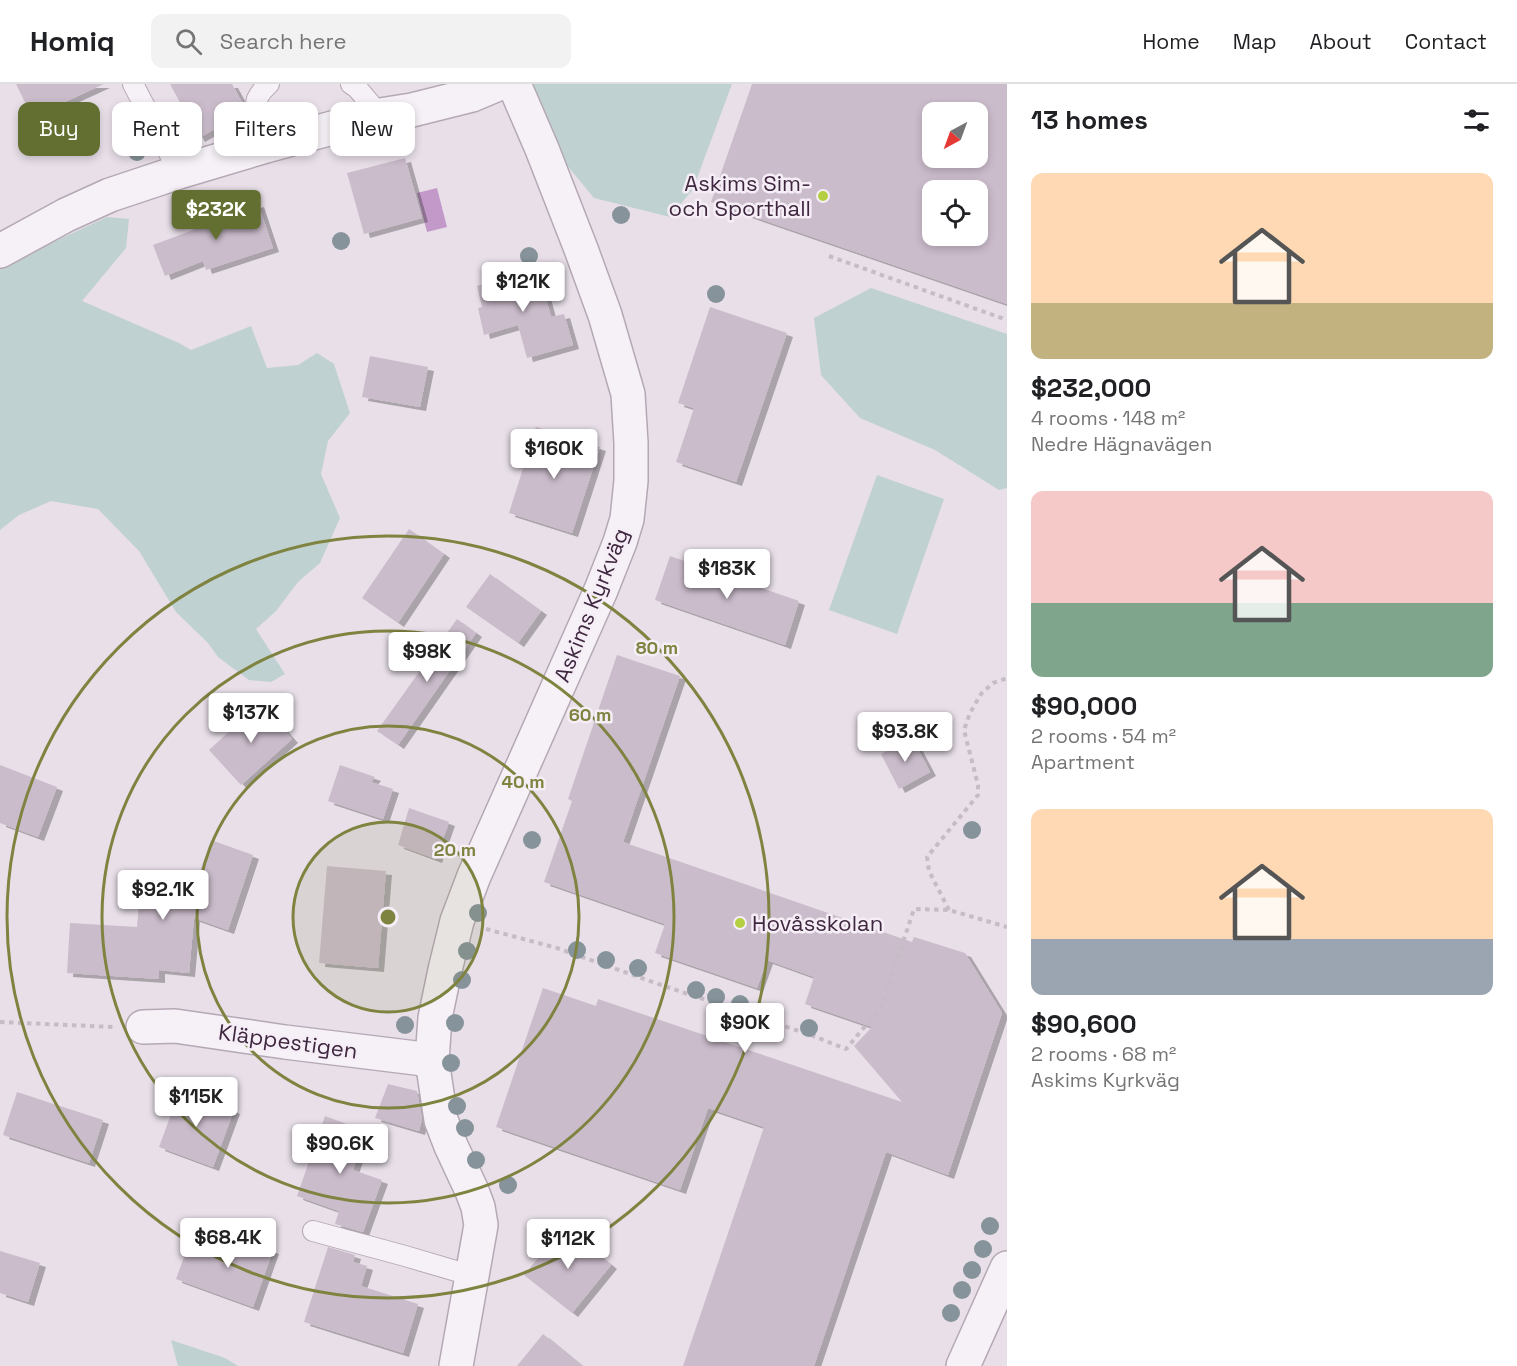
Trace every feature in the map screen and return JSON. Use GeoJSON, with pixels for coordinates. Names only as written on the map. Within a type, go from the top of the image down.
{"type":"FeatureCollection","features":[{"type":"Feature","properties":{"kind":"street","name":"Askims Kyrkväg"},"geometry":{"type":"LineString","coordinates":[[456,1366],[481,1225],[472,1191],[441,1120],[432,1060],[435,1018],[444,970],[457,921],[474,876],[601,590],[620,542],[627,519],[631,481],[628,394],[605,315],[542,149],[514,84]]}},
{"type":"Feature","properties":{"kind":"street"},"geometry":{"type":"LineString","coordinates":[[415,109],[475,88]]}},
{"type":"Feature","properties":{"kind":"street"},"geometry":{"type":"LineString","coordinates":[[0,250],[101,199],[179,171],[231,156]]}},
{"type":"Feature","properties":{"kind":"street","name":"Kläppestigen"},"geometry":{"type":"LineString","coordinates":[[143,1027],[175,1026],[432,1060]]}},
{"type":"Feature","properties":{"kind":"street"},"geometry":{"type":"LineString","coordinates":[[963,1366],[1007,1268]]}},
{"type":"Feature","properties":{"kind":"lane"},"geometry":{"type":"LineString","coordinates":[[133,84],[179,171]]}},
{"type":"Feature","properties":{"kind":"lane"},"geometry":{"type":"LineString","coordinates":[[256,102],[262,90],[269,84]]}},
{"type":"Feature","properties":{"kind":"lane"},"geometry":{"type":"LineString","coordinates":[[351,84],[369,102]]}},
{"type":"Feature","properties":{"kind":"lane"},"geometry":{"type":"LineString","coordinates":[[313,1231],[473,1276]]}},
{"type":"Feature","properties":{"kind":"path"},"geometry":{"type":"LineString","coordinates":[[830,256],[1007,320]]}},
{"type":"Feature","properties":{"kind":"path"},"geometry":{"type":"LineString","coordinates":[[949,910],[929,871],[927,857],[978,795],[978,785],[964,730],[970,713],[981,694],[993,683],[1007,678]]}},
{"type":"Feature","properties":{"kind":"path"},"geometry":{"type":"LineString","coordinates":[[457,921],[557,948],[846,1049],[882,1006],[914,909],[949,910],[1007,927]]}},
{"type":"Feature","properties":{"kind":"path"},"geometry":{"type":"LineString","coordinates":[[0,1022],[143,1027]]}},
{"type":"Feature","properties":{"kind":"shaded area"},"geometry":{"type":"Polygon","coordinates":[[[526,84],[732,84],[693,189],[670,217],[594,198],[550,145],[526,84]]]}},
{"type":"Feature","properties":{"kind":"shaded area"},"geometry":{"type":"Polygon","coordinates":[[[437,188],[447,227],[427,232],[417,193],[437,188]]]}},
{"type":"Feature","properties":{"kind":"shaded area"},"geometry":{"type":"Polygon","coordinates":[[[107,217],[129,219],[126,248],[82,301],[191,350],[251,326],[267,368],[298,365],[317,353],[334,364],[350,413],[328,441],[321,474],[340,518],[320,563],[298,582],[276,611],[256,629],[285,674],[271,682],[249,680],[218,657],[208,643],[176,612],[139,551],[98,509],[51,501],[19,515],[0,530],[0,263],[45,246],[107,217]]]}},
{"type":"Feature","properties":{"kind":"shaded area"},"geometry":{"type":"Polygon","coordinates":[[[871,288],[1007,334],[1007,488],[999,490],[935,450],[860,418],[821,375],[814,318],[871,288]]]}},
{"type":"Feature","properties":{"kind":"shaded area"},"geometry":{"type":"Polygon","coordinates":[[[877,475],[944,499],[897,634],[829,610],[877,475]]]}},
{"type":"Feature","properties":{"kind":"shaded area"},"geometry":{"type":"Polygon","coordinates":[[[171,1340],[225,1358],[238,1366],[178,1366],[171,1340]]]}},
{"type":"Feature","properties":{"kind":"building"},"geometry":{"type":"Polygon","coordinates":[[[16,84],[104,84],[65,102],[25,102],[16,84]]]}},
{"type":"Feature","properties":{"kind":"building"},"geometry":{"type":"Polygon","coordinates":[[[170,84],[232,84],[242,102],[214,102],[214,130],[202,136],[202,102],[180,102],[170,84]]]}},
{"type":"Feature","properties":{"kind":"building","name":"Askims Sim- och Sporthall"},"geometry":{"type":"Polygon","coordinates":[[[752,84],[1007,84],[1007,304],[711,202],[752,84]]]}},
{"type":"Feature","properties":{"kind":"building"},"geometry":{"type":"Polygon","coordinates":[[[405,158],[422,218],[364,234],[347,173],[405,158]]]}},
{"type":"Feature","properties":{"kind":"building"},"geometry":{"type":"Polygon","coordinates":[[[258,203],[273,248],[206,270],[203,261],[165,276],[153,245],[193,230],[191,225],[258,203]]]}},
{"type":"Feature","properties":{"kind":"building"},"geometry":{"type":"Polygon","coordinates":[[[538,269],[551,317],[564,314],[573,345],[527,358],[518,325],[484,335],[478,308],[482,307],[477,286],[538,269]]]}},
{"type":"Feature","properties":{"kind":"building"},"geometry":{"type":"Polygon","coordinates":[[[710,307],[787,333],[736,482],[676,462],[694,408],[678,403],[710,307]]]}},
{"type":"Feature","properties":{"kind":"building"},"geometry":{"type":"Polygon","coordinates":[[[370,356],[428,367],[420,407],[362,397],[370,356]]]}},
{"type":"Feature","properties":{"kind":"building"},"geometry":{"type":"Polygon","coordinates":[[[536,427],[600,447],[572,533],[509,513],[536,427]]]}},
{"type":"Feature","properties":{"kind":"building"},"geometry":{"type":"Polygon","coordinates":[[[409,529],[444,554],[398,623],[362,598],[409,529]]]}},
{"type":"Feature","properties":{"kind":"building"},"geometry":{"type":"Polygon","coordinates":[[[670,556],[799,601],[785,645],[655,600],[670,556]]]}},
{"type":"Feature","properties":{"kind":"building"},"geometry":{"type":"Polygon","coordinates":[[[490,574],[541,611],[518,643],[466,607],[490,574]]]}},
{"type":"Feature","properties":{"kind":"building"},"geometry":{"type":"Polygon","coordinates":[[[457,619],[476,633],[398,745],[377,731],[457,619]]]}},
{"type":"Feature","properties":{"kind":"building"},"geometry":{"type":"Polygon","coordinates":[[[617,655],[680,676],[623,842],[912,942],[914,937],[965,953],[1002,1013],[948,1175],[886,1152],[814,1366],[683,1366],[764,1127],[708,1108],[680,1190],[496,1127],[543,988],[596,1006],[598,999],[902,1102],[854,1046],[872,1027],[805,1004],[814,977],[767,960],[757,988],[655,953],[665,924],[544,882],[572,801],[568,799],[617,655]]]}},
{"type":"Feature","properties":{"kind":"building"},"geometry":{"type":"Polygon","coordinates":[[[260,703],[292,739],[241,785],[209,750],[260,703]]]}},
{"type":"Feature","properties":{"kind":"building"},"geometry":{"type":"Polygon","coordinates":[[[912,738],[930,772],[899,789],[881,754],[912,738]]]}},
{"type":"Feature","properties":{"kind":"building"},"geometry":{"type":"Polygon","coordinates":[[[0,765],[57,787],[38,837],[0,823],[0,765]]]}},
{"type":"Feature","properties":{"kind":"building"},"geometry":{"type":"Polygon","coordinates":[[[340,765],[375,777],[371,782],[393,789],[383,819],[328,801],[340,765]]]}},
{"type":"Feature","properties":{"kind":"building"},"geometry":{"type":"Polygon","coordinates":[[[409,808],[449,822],[436,859],[398,845],[409,808]]]}},
{"type":"Feature","properties":{"kind":"building"},"geometry":{"type":"Polygon","coordinates":[[[211,840],[253,855],[228,930],[194,918],[189,973],[159,970],[159,979],[67,973],[70,923],[137,927],[141,877],[197,880],[211,840]]]}},
{"type":"Feature","properties":{"kind":"building"},"geometry":{"type":"Polygon","coordinates":[[[327,866],[386,871],[378,968],[319,963],[327,866]]]}},
{"type":"Feature","properties":{"kind":"building"},"geometry":{"type":"Polygon","coordinates":[[[388,1084],[417,1091],[422,1119],[419,1131],[375,1118],[388,1084]]]}},
{"type":"Feature","properties":{"kind":"building"},"geometry":{"type":"Polygon","coordinates":[[[180,1090],[234,1110],[213,1167],[159,1147],[180,1090]]]}},
{"type":"Feature","properties":{"kind":"building"},"geometry":{"type":"Polygon","coordinates":[[[17,1092],[103,1120],[89,1163],[3,1135],[17,1092]]]}},
{"type":"Feature","properties":{"kind":"building"},"geometry":{"type":"Polygon","coordinates":[[[325,1116],[366,1131],[353,1170],[382,1180],[363,1232],[335,1224],[339,1211],[297,1196],[325,1116]]]}},
{"type":"Feature","properties":{"kind":"building"},"geometry":{"type":"Polygon","coordinates":[[[564,1227],[611,1265],[572,1313],[524,1275],[564,1227]]]}},
{"type":"Feature","properties":{"kind":"building"},"geometry":{"type":"Polygon","coordinates":[[[219,1230],[273,1250],[253,1307],[176,1279],[187,1249],[210,1257],[219,1230]]]}},
{"type":"Feature","properties":{"kind":"building"},"geometry":{"type":"Polygon","coordinates":[[[328,1247],[355,1255],[353,1262],[367,1266],[361,1286],[418,1304],[403,1353],[304,1322],[328,1247]]]}},
{"type":"Feature","properties":{"kind":"building"},"geometry":{"type":"Polygon","coordinates":[[[0,1251],[40,1263],[28,1302],[0,1293],[0,1251]]]}},
{"type":"Feature","properties":{"kind":"building"},"geometry":{"type":"Polygon","coordinates":[[[543,1334],[582,1366],[517,1366],[543,1334]]]}},
{"type":"Feature","properties":{"kind":"place","name":"Askims Sim- och Sporthall"},"geometry":{"type":"Point","coordinates":[823,196]}},
{"type":"Feature","properties":{"kind":"place","name":"Hovåsskolan"},"geometry":{"type":"Point","coordinates":[740,923]}}]}
